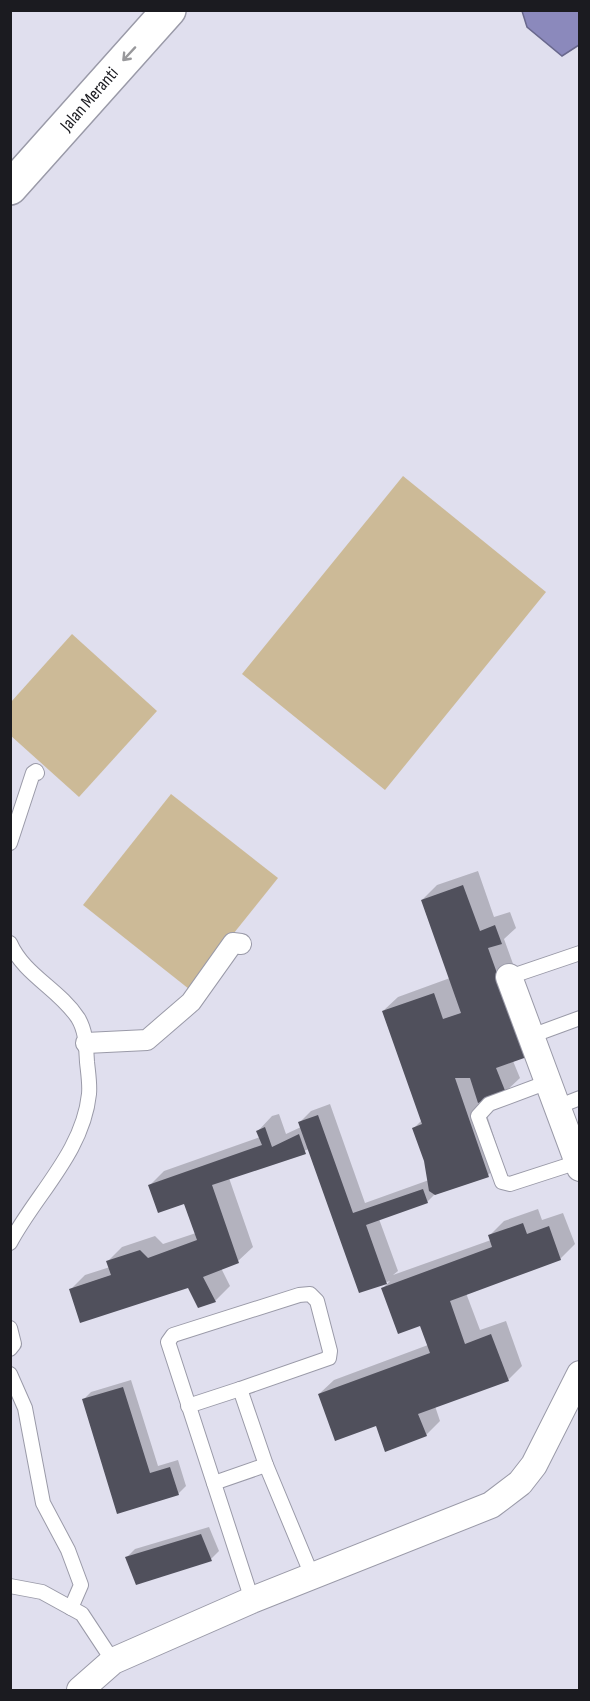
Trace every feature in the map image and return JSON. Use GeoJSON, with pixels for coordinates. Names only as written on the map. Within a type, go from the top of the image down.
{"type":"FeatureCollection","features":[{"type":"Feature","properties":{"kind":"street","name":"Jalan Meranti"},"geometry":{"type":"LineString","coordinates":[[10,154],[140,10]]}},
{"type":"Feature","properties":{"kind":"street","name":"Jalan Meranti"},"geometry":{"type":"LineString","coordinates":[[10,188],[169,10]]}},
{"type":"Feature","properties":{"kind":"street"},"geometry":{"type":"LineString","coordinates":[[86,1043],[147,1040],[191,1002],[233,943],[242,944]]}},
{"type":"Feature","properties":{"kind":"street"},"geometry":{"type":"LineString","coordinates":[[509,977],[548,1082],[568,1103],[579,1165]]}},
{"type":"Feature","properties":{"kind":"street"},"geometry":{"type":"LineString","coordinates":[[80,1690],[113,1661],[252,1600],[314,1578],[491,1504],[520,1483],[534,1465],[579,1374]]}},
{"type":"Feature","properties":{"kind":"lane"},"geometry":{"type":"LineString","coordinates":[[10,843],[33,773],[36,771],[37,773]]}},
{"type":"Feature","properties":{"kind":"lane"},"geometry":{"type":"LineString","coordinates":[[10,943],[23,964],[71,1009],[82,1027],[86,1043],[89,1090],[85,1117],[62,1164],[10,1243]]}},
{"type":"Feature","properties":{"kind":"lane"},"geometry":{"type":"LineString","coordinates":[[509,977],[579,953]]}},
{"type":"Feature","properties":{"kind":"lane"},"geometry":{"type":"LineString","coordinates":[[531,1036],[579,1018]]}},
{"type":"Feature","properties":{"kind":"lane"},"geometry":{"type":"LineString","coordinates":[[548,1082],[489,1104],[481,1110],[478,1116],[502,1182],[510,1184],[579,1165]]}},
{"type":"Feature","properties":{"kind":"lane"},"geometry":{"type":"LineString","coordinates":[[188,1406],[329,1358],[330,1351],[317,1301],[310,1294],[299,1295],[173,1335],[168,1342],[169,1351],[252,1600]]}},
{"type":"Feature","properties":{"kind":"lane"},"geometry":{"type":"LineString","coordinates":[[10,1328],[14,1344],[10,1349]]}},
{"type":"Feature","properties":{"kind":"lane"},"geometry":{"type":"LineString","coordinates":[[10,1374],[26,1408],[43,1503],[68,1550],[81,1586],[71,1608]]}},
{"type":"Feature","properties":{"kind":"lane"},"geometry":{"type":"LineString","coordinates":[[240,1389],[266,1465],[314,1578]]}},
{"type":"Feature","properties":{"kind":"lane"},"geometry":{"type":"LineString","coordinates":[[214,1483],[266,1465]]}},
{"type":"Feature","properties":{"kind":"lane"},"geometry":{"type":"LineString","coordinates":[[10,1586],[42,1592],[82,1614],[113,1661]]}},
{"type":"Feature","properties":{"kind":"shaded area"},"geometry":{"type":"Polygon","coordinates":[[[403,476],[546,592],[385,790],[242,674],[403,476]]]}},
{"type":"Feature","properties":{"kind":"shaded area"},"geometry":{"type":"Polygon","coordinates":[[[72,634],[157,711],[79,797],[10,735],[11,702],[72,634]]]}},
{"type":"Feature","properties":{"kind":"shaded area"},"geometry":{"type":"Polygon","coordinates":[[[171,794],[278,878],[189,989],[83,905],[171,794]]]}},
{"type":"Feature","properties":{"kind":"water"},"geometry":{"type":"Polygon","coordinates":[[[522,11],[579,11],[579,45],[562,56],[527,27],[522,11]]]}},
{"type":"Feature","properties":{"kind":"building"},"geometry":{"type":"Polygon","coordinates":[[[463,885],[480,931],[495,925],[502,944],[488,948],[527,1057],[496,1068],[506,1093],[478,1103],[470,1078],[455,1078],[489,1177],[435,1195],[429,1191],[424,1161],[412,1128],[422,1124],[382,1011],[434,993],[443,1019],[461,1013],[421,900],[463,885]]]}},
{"type":"Feature","properties":{"kind":"building"},"geometry":{"type":"Polygon","coordinates":[[[318,1115],[353,1213],[423,1189],[428,1203],[366,1225],[387,1284],[359,1293],[298,1122],[318,1115]]]}},
{"type":"Feature","properties":{"kind":"building"},"geometry":{"type":"Polygon","coordinates":[[[265,1127],[272,1147],[299,1134],[306,1154],[212,1185],[239,1263],[203,1277],[216,1302],[198,1308],[188,1288],[80,1323],[69,1289],[111,1275],[106,1261],[140,1250],[148,1258],[197,1240],[184,1204],[158,1213],[148,1185],[262,1145],[256,1131],[265,1127]]]}},
{"type":"Feature","properties":{"kind":"building"},"geometry":{"type":"Polygon","coordinates":[[[523,1223],[527,1234],[549,1226],[561,1260],[450,1301],[465,1344],[491,1334],[509,1381],[418,1414],[427,1436],[385,1452],[376,1426],[335,1441],[318,1394],[430,1353],[420,1326],[398,1334],[381,1288],[492,1247],[488,1235],[523,1223]]]}},
{"type":"Feature","properties":{"kind":"building"},"geometry":{"type":"Polygon","coordinates":[[[123,1387],[150,1473],[170,1467],[179,1495],[117,1514],[82,1399],[123,1387]]]}},
{"type":"Feature","properties":{"kind":"building"},"geometry":{"type":"Polygon","coordinates":[[[201,1534],[212,1561],[136,1585],[125,1557],[201,1534]]]}}]}
